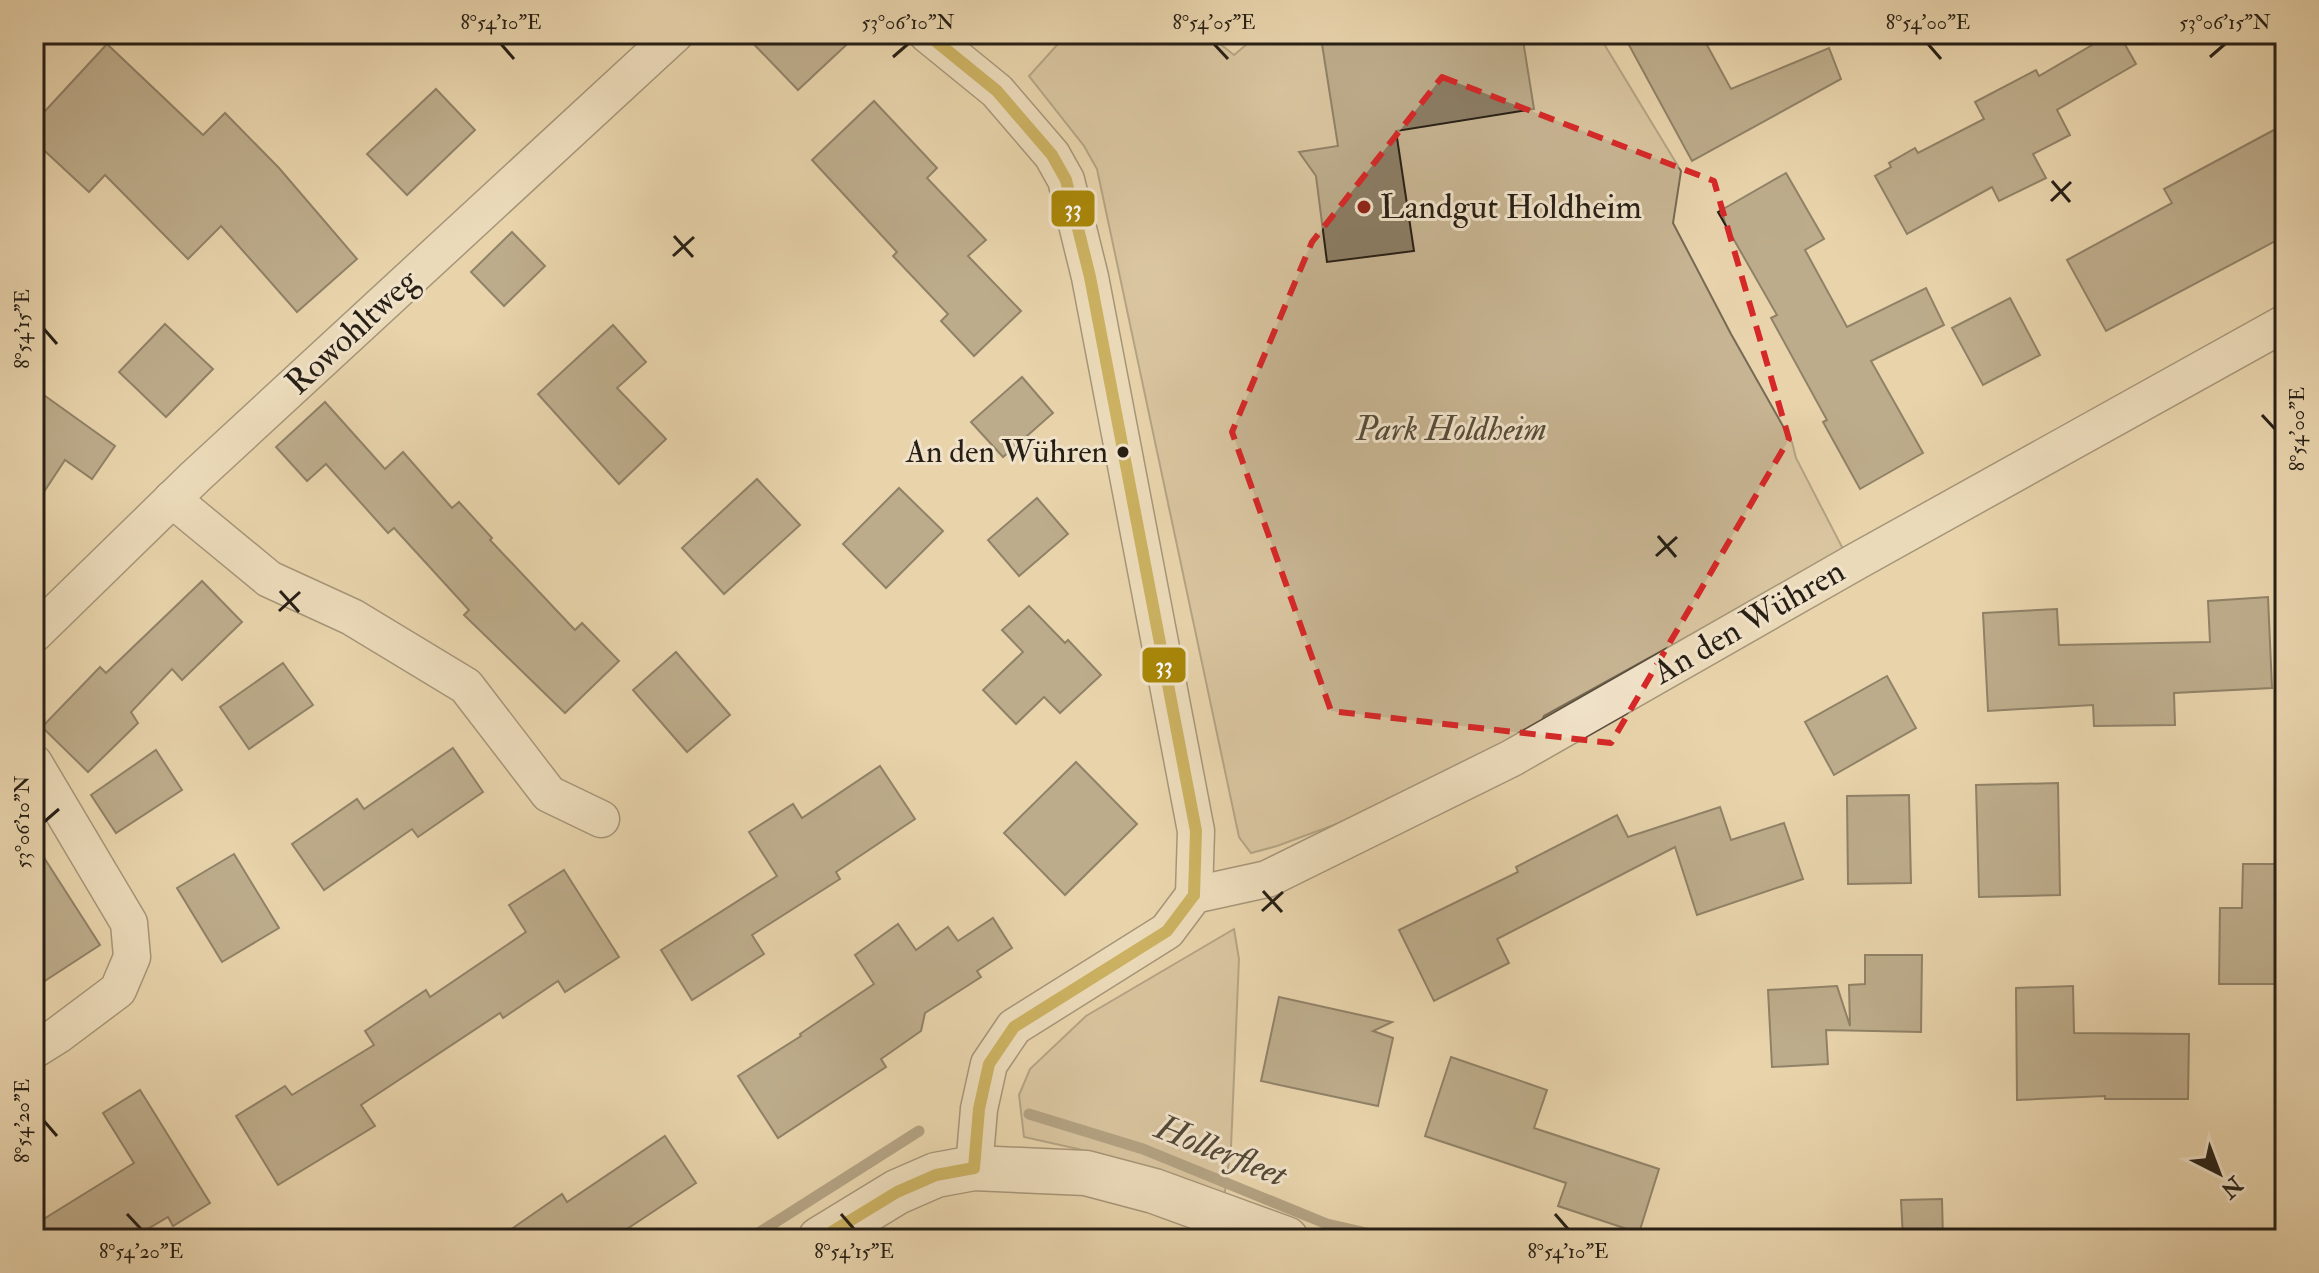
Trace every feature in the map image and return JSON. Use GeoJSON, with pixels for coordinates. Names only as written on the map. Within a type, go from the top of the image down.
{"type":"FeatureCollection","features":[{"type":"Feature","properties":{"kind":"street","name":"Rowohltweg"},"geometry":{"type":"LineString","coordinates":[[34,634],[172,499],[675,34]]}},
{"type":"Feature","properties":{"kind":"street"},"geometry":{"type":"LineString","coordinates":[[927,34],[997,91],[1052,155],[1066,180],[1092,291],[1196,831],[1194,895],[1167,931],[1014,1027],[989,1064],[979,1109],[974,1168]]}},
{"type":"Feature","properties":{"kind":"street","name":"An den Wühren"},"geometry":{"type":"LineString","coordinates":[[1194,895],[1267,879],[1512,758],[1857,561],[2285,323]]}},
{"type":"Feature","properties":{"kind":"street"},"geometry":{"type":"LineString","coordinates":[[172,499],[269,579],[352,617],[466,686],[549,794],[601,819]]}},
{"type":"Feature","properties":{"kind":"street"},"geometry":{"type":"LineString","coordinates":[[34,763],[129,923],[132,957],[118,990],[34,1050]]}},
{"type":"Feature","properties":{"kind":"street"},"geometry":{"type":"LineString","coordinates":[[820,1239],[897,1192],[936,1175],[974,1168],[1086,1173],[1154,1191],[1286,1239]]}},
{"type":"Feature","properties":{"kind":"highlighted area"},"geometry":{"type":"Polygon","coordinates":[[[1442,77],[1714,181],[1789,439],[1611,743],[1331,711],[1232,432],[1312,242],[1442,77]]]}},
{"type":"Feature","properties":{"kind":"green space","name":"Park Holdheim"},"geometry":{"type":"Polygon","coordinates":[[[1067,34],[1208,34],[1234,55],[1259,34],[1598,34],[1681,171],[1673,223],[1792,442],[1796,458],[1844,551],[1705,638],[1696,632],[1544,716],[1536,736],[1442,785],[1251,853],[1239,837],[1097,169],[1084,146],[1029,76],[1067,34]]]}},
{"type":"Feature","properties":{"kind":"green space"},"geometry":{"type":"Polygon","coordinates":[[[1234,929],[1239,959],[1231,1147],[1224,1199],[1078,1149],[1024,1137],[1019,1095],[1030,1069],[1086,1016],[1234,929]]]}},
{"type":"Feature","properties":{"kind":"building"},"geometry":{"type":"Polygon","coordinates":[[[744,34],[858,34],[798,90],[744,34]]]}},
{"type":"Feature","properties":{"kind":"building"},"geometry":{"type":"Polygon","coordinates":[[[1384,34],[1522,34],[1534,109],[1396,131],[1414,251],[1327,262],[1316,176],[1299,152],[1338,146],[1322,44],[1384,34]]]}},
{"type":"Feature","properties":{"kind":"building"},"geometry":{"type":"Polygon","coordinates":[[[1623,34],[1701,34],[1731,89],[1829,48],[1841,79],[1692,161],[1623,34]]]}},
{"type":"Feature","properties":{"kind":"building"},"geometry":{"type":"Polygon","coordinates":[[[2111,34],[2119,34],[2136,64],[2057,110],[2070,135],[2033,154],[2046,178],[1999,201],[1992,187],[1907,234],[1875,176],[1891,167],[1889,163],[1915,148],[1918,153],[1984,119],[1975,102],[2036,70],[2039,76],[2111,34]]]}},
{"type":"Feature","properties":{"kind":"building"},"geometry":{"type":"Polygon","coordinates":[[[107,44],[203,135],[225,113],[279,168],[357,259],[297,312],[221,226],[188,259],[105,175],[89,192],[34,141],[34,123],[107,44]]]}},
{"type":"Feature","properties":{"kind":"building"},"geometry":{"type":"Polygon","coordinates":[[[436,89],[475,130],[407,195],[367,154],[436,89]]]}},
{"type":"Feature","properties":{"kind":"building"},"geometry":{"type":"Polygon","coordinates":[[[874,101],[937,168],[927,178],[986,240],[968,256],[1021,311],[974,356],[941,321],[948,314],[893,256],[897,252],[812,160],[874,101]]]}},
{"type":"Feature","properties":{"kind":"building"},"geometry":{"type":"Polygon","coordinates":[[[2285,124],[2285,236],[2106,331],[2067,260],[2172,203],[2164,189],[2285,124]]]}},
{"type":"Feature","properties":{"kind":"building"},"geometry":{"type":"Polygon","coordinates":[[[1786,173],[1824,239],[1805,250],[1847,327],[1926,288],[1944,325],[1871,361],[1923,453],[1860,489],[1823,422],[1827,420],[1771,318],[1777,315],[1718,212],[1786,173]]]}},
{"type":"Feature","properties":{"kind":"building"},"geometry":{"type":"Polygon","coordinates":[[[512,232],[545,266],[504,306],[471,272],[512,232]]]}},
{"type":"Feature","properties":{"kind":"building"},"geometry":{"type":"Polygon","coordinates":[[[2010,298],[2040,355],[1983,385],[1952,328],[2010,298]]]}},
{"type":"Feature","properties":{"kind":"building"},"geometry":{"type":"Polygon","coordinates":[[[165,324],[213,369],[166,417],[119,372],[165,324]]]}},
{"type":"Feature","properties":{"kind":"building"},"geometry":{"type":"Polygon","coordinates":[[[613,325],[646,362],[617,388],[666,439],[619,484],[538,394],[613,325]]]}},
{"type":"Feature","properties":{"kind":"building"},"geometry":{"type":"Polygon","coordinates":[[[1022,377],[1053,413],[1003,457],[971,422],[1022,377]]]}},
{"type":"Feature","properties":{"kind":"building"},"geometry":{"type":"Polygon","coordinates":[[[34,388],[115,446],[92,479],[65,460],[34,507],[34,388]]]}},
{"type":"Feature","properties":{"kind":"building"},"geometry":{"type":"Polygon","coordinates":[[[325,402],[385,469],[403,452],[452,508],[459,502],[492,538],[490,540],[575,630],[582,623],[619,661],[565,713],[464,615],[469,610],[394,528],[388,533],[326,464],[307,481],[276,447],[325,402]]]}},
{"type":"Feature","properties":{"kind":"building"},"geometry":{"type":"Polygon","coordinates":[[[757,479],[800,525],[724,594],[682,548],[757,479]]]}},
{"type":"Feature","properties":{"kind":"building"},"geometry":{"type":"Polygon","coordinates":[[[899,488],[943,531],[886,588],[843,544],[899,488]]]}},
{"type":"Feature","properties":{"kind":"building"},"geometry":{"type":"Polygon","coordinates":[[[1037,498],[1068,534],[1019,576],[988,540],[1037,498]]]}},
{"type":"Feature","properties":{"kind":"building"},"geometry":{"type":"Polygon","coordinates":[[[202,581],[242,622],[182,680],[172,669],[131,712],[138,723],[88,772],[42,727],[100,667],[106,673],[202,581]]]}},
{"type":"Feature","properties":{"kind":"building"},"geometry":{"type":"Polygon","coordinates":[[[2268,597],[2272,688],[2174,693],[2175,725],[2094,726],[2093,705],[1988,711],[1983,613],[2057,609],[2059,645],[2210,642],[2208,601],[2268,597]]]}},
{"type":"Feature","properties":{"kind":"building"},"geometry":{"type":"Polygon","coordinates":[[[1029,606],[1065,643],[1068,640],[1101,675],[1060,713],[1044,697],[1016,724],[983,690],[1023,652],[1002,630],[1029,606]]]}},
{"type":"Feature","properties":{"kind":"building"},"geometry":{"type":"Polygon","coordinates":[[[676,652],[730,715],[687,752],[633,690],[676,652]]]}},
{"type":"Feature","properties":{"kind":"building"},"geometry":{"type":"Polygon","coordinates":[[[283,663],[313,705],[249,749],[220,707],[283,663]]]}},
{"type":"Feature","properties":{"kind":"building"},"geometry":{"type":"Polygon","coordinates":[[[1887,676],[1916,728],[1834,775],[1805,722],[1887,676]]]}},
{"type":"Feature","properties":{"kind":"building"},"geometry":{"type":"Polygon","coordinates":[[[453,748],[483,792],[418,837],[412,829],[324,890],[292,844],[357,799],[364,809],[453,748]]]}},
{"type":"Feature","properties":{"kind":"building"},"geometry":{"type":"Polygon","coordinates":[[[156,750],[182,790],[116,833],[91,795],[156,750]]]}},
{"type":"Feature","properties":{"kind":"building"},"geometry":{"type":"Polygon","coordinates":[[[1076,762],[1137,824],[1065,895],[1004,833],[1076,762]]]}},
{"type":"Feature","properties":{"kind":"building"},"geometry":{"type":"Polygon","coordinates":[[[880,766],[915,819],[836,872],[840,879],[752,935],[764,954],[692,1000],[661,950],[777,876],[749,832],[793,804],[802,818],[880,766]]]}},
{"type":"Feature","properties":{"kind":"building"},"geometry":{"type":"Polygon","coordinates":[[[2058,783],[2060,895],[1979,897],[1976,785],[2058,783]]]}},
{"type":"Feature","properties":{"kind":"building"},"geometry":{"type":"Polygon","coordinates":[[[1909,795],[1911,883],[1848,884],[1847,796],[1909,795]]]}},
{"type":"Feature","properties":{"kind":"building"},"geometry":{"type":"Polygon","coordinates":[[[1720,807],[1731,840],[1784,823],[1803,879],[1697,915],[1675,847],[1497,939],[1509,963],[1434,1001],[1399,930],[1518,872],[1516,867],[1617,815],[1628,837],[1720,807]]]}},
{"type":"Feature","properties":{"kind":"building"},"geometry":{"type":"Polygon","coordinates":[[[34,842],[100,945],[34,988],[34,842]]]}},
{"type":"Feature","properties":{"kind":"building"},"geometry":{"type":"Polygon","coordinates":[[[234,854],[279,928],[222,962],[177,888],[234,854]]]}},
{"type":"Feature","properties":{"kind":"building"},"geometry":{"type":"Polygon","coordinates":[[[2243,864],[2285,864],[2285,966],[2277,966],[2276,984],[2219,984],[2220,908],[2242,908],[2243,864]]]}},
{"type":"Feature","properties":{"kind":"building"},"geometry":{"type":"Polygon","coordinates":[[[564,870],[619,957],[565,992],[558,981],[503,1018],[500,1013],[361,1105],[375,1126],[278,1185],[236,1116],[285,1086],[292,1095],[374,1045],[365,1031],[426,990],[430,997],[526,932],[509,905],[564,870]]]}},
{"type":"Feature","properties":{"kind":"building"},"geometry":{"type":"Polygon","coordinates":[[[993,918],[1012,948],[977,971],[981,977],[925,1013],[921,1031],[881,1059],[886,1067],[778,1138],[738,1076],[874,984],[855,955],[898,924],[916,950],[948,927],[958,941],[993,918]]]}},
{"type":"Feature","properties":{"kind":"building"},"geometry":{"type":"Polygon","coordinates":[[[1865,955],[1922,955],[1921,1032],[1826,1030],[1828,1064],[1772,1067],[1768,990],[1837,986],[1850,1026],[1849,985],[1865,984],[1865,955]]]}},
{"type":"Feature","properties":{"kind":"building"},"geometry":{"type":"Polygon","coordinates":[[[2073,986],[2074,1033],[2189,1034],[2188,1099],[2105,1099],[2105,1096],[2017,1100],[2016,988],[2073,986]]]}},
{"type":"Feature","properties":{"kind":"building"},"geometry":{"type":"Polygon","coordinates":[[[1279,997],[1392,1022],[1373,1031],[1393,1038],[1378,1106],[1261,1081],[1279,997]]]}},
{"type":"Feature","properties":{"kind":"building"},"geometry":{"type":"Polygon","coordinates":[[[1451,1057],[1547,1090],[1534,1128],[1659,1169],[1639,1233],[1558,1206],[1566,1183],[1425,1136],[1451,1057]]]}},
{"type":"Feature","properties":{"kind":"building"},"geometry":{"type":"Polygon","coordinates":[[[140,1090],[210,1203],[173,1226],[168,1217],[131,1239],[34,1239],[34,1225],[134,1163],[103,1113],[140,1090]]]}},
{"type":"Feature","properties":{"kind":"building"},"geometry":{"type":"Polygon","coordinates":[[[665,1136],[696,1183],[612,1239],[497,1239],[562,1194],[567,1202],[665,1136]]]}},
{"type":"Feature","properties":{"kind":"building"},"geometry":{"type":"Polygon","coordinates":[[[1942,1199],[1943,1239],[1903,1239],[1901,1200],[1942,1199]]]}},
{"type":"Feature","properties":{"kind":"waterway","name":"Hollerfleet"},"geometry":{"type":"LineString","coordinates":[[1029,1114],[1143,1149],[1327,1224],[1393,1239]]}},
{"type":"Feature","properties":{"kind":"waterway","name":"Hollerfleet"},"geometry":{"type":"LineString","coordinates":[[749,1239],[919,1131]]}},
{"type":"Feature","properties":{"kind":"transit line","name":"33"},"geometry":{"type":"LineString","coordinates":[[927,34],[997,91],[1052,155],[1066,180],[1090,277],[1196,831],[1194,895]]}},
{"type":"Feature","properties":{"kind":"transit line","name":"33"},"geometry":{"type":"LineString","coordinates":[[974,1168],[979,1109],[989,1064],[1014,1027],[1167,931],[1194,895]]}},
{"type":"Feature","properties":{"kind":"transit line","name":"33"},"geometry":{"type":"LineString","coordinates":[[820,1239],[897,1192],[936,1175],[974,1168]]}},
{"type":"Feature","properties":{"kind":"place","name":"Landgut Holdheim"},"geometry":{"type":"Point","coordinates":[1364,207]}},
{"type":"Feature","properties":{"kind":"place","name":"An den Wühren"},"geometry":{"type":"Point","coordinates":[1123,452]}}]}
